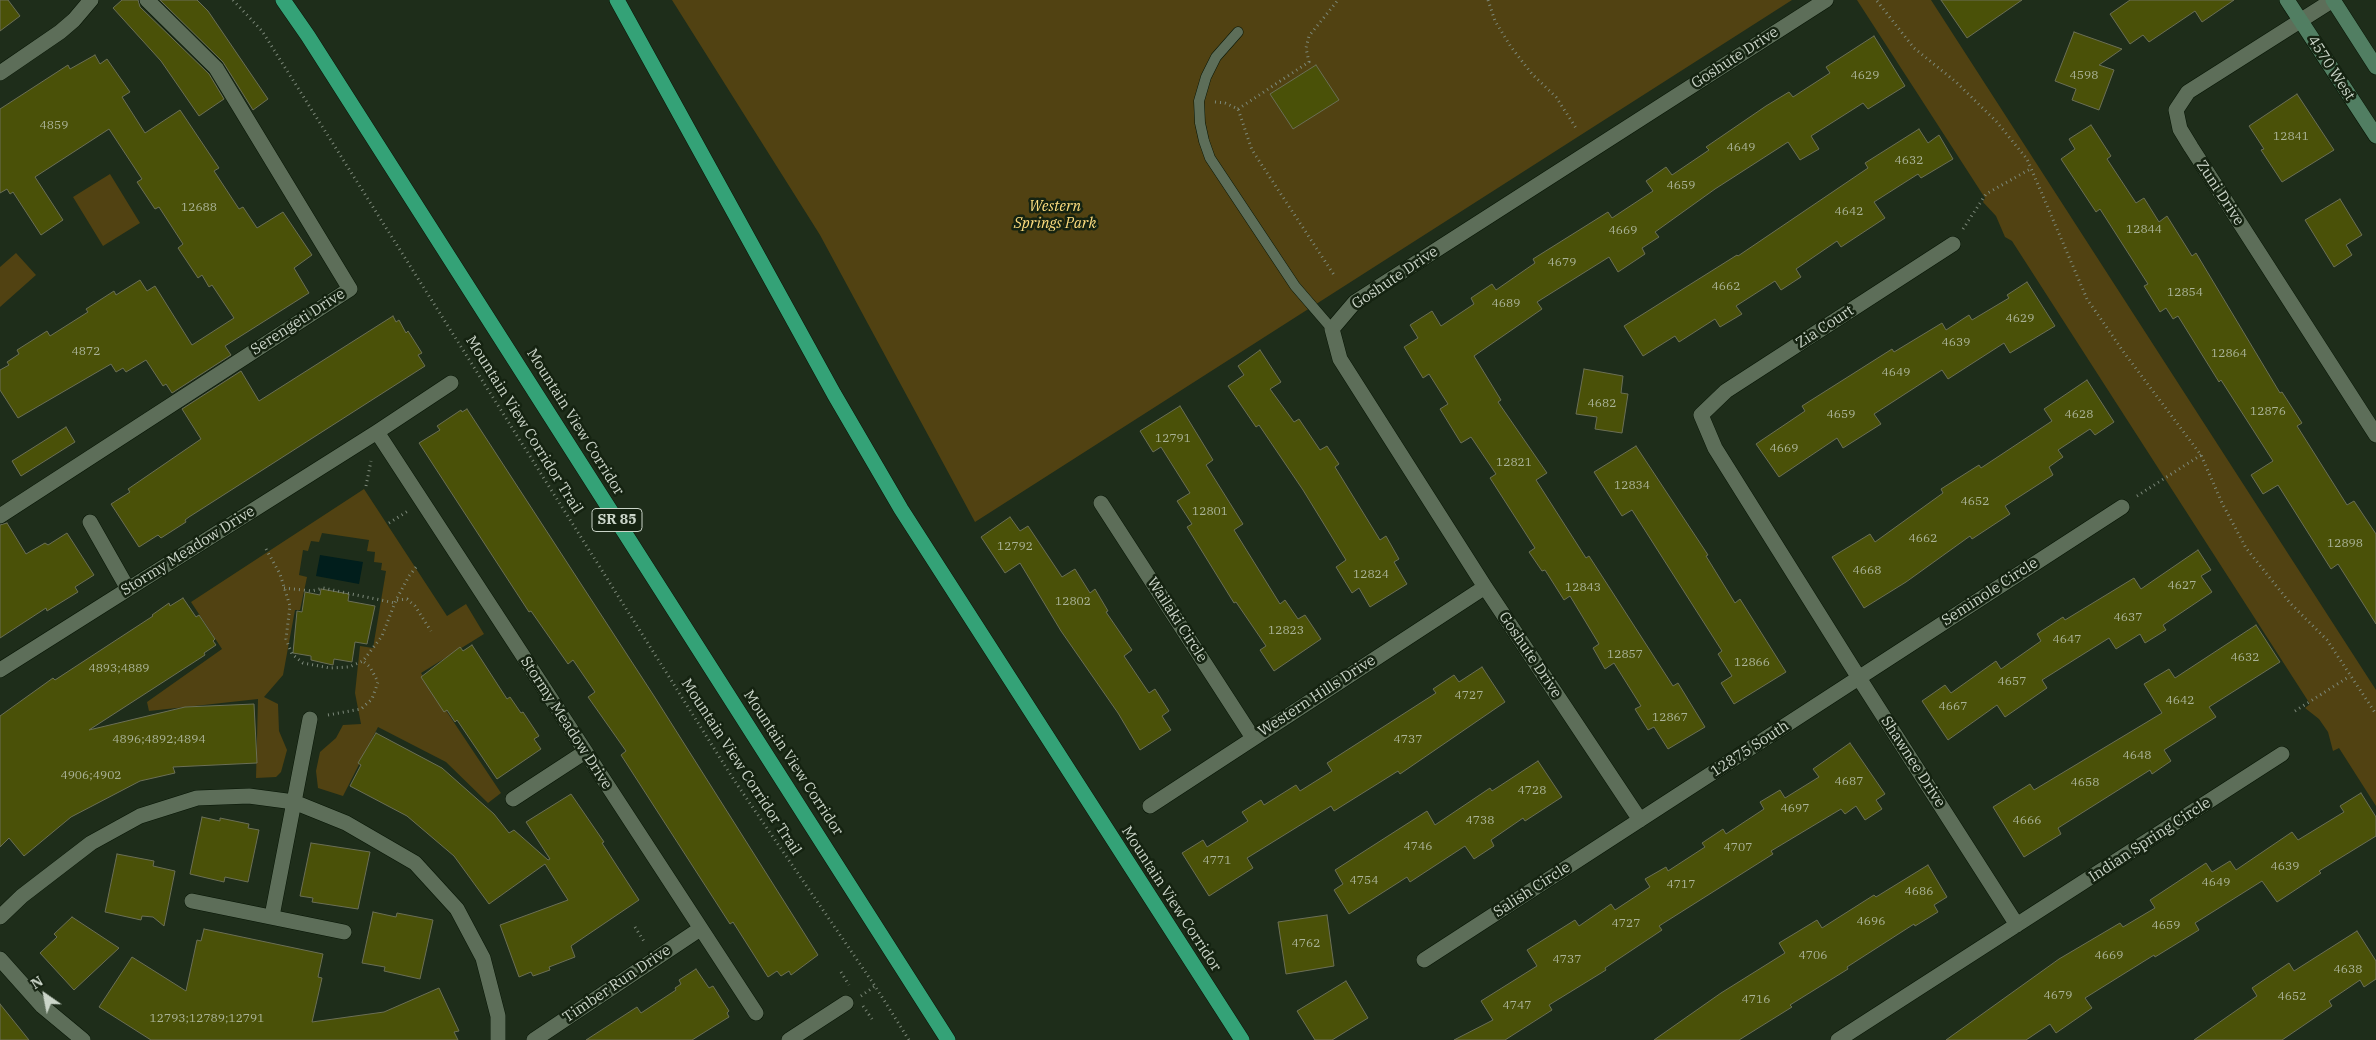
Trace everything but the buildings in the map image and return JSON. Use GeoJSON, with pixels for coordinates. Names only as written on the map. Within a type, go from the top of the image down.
{"type":"FeatureCollection","features":[{"type":"Feature","properties":{"kind":"highway","name":"Mountain View Corridor"},"geometry":{"type":"LineString","coordinates":[[284,0],[314,44],[948,1040]]}},
{"type":"Feature","properties":{"kind":"highway","name":"Mountain View Corridor"},"geometry":{"type":"LineString","coordinates":[[617,0],[834,394],[900,509],[1242,1040]]}},
{"type":"Feature","properties":{"kind":"main road","name":"4570 West"},"geometry":{"type":"LineString","coordinates":[[2287,0],[2376,136]]}},
{"type":"Feature","properties":{"kind":"main road"},"geometry":{"type":"LineString","coordinates":[[2333,0],[2376,67]]}},
{"type":"Feature","properties":{"kind":"street"},"geometry":{"type":"LineString","coordinates":[[0,72],[60,32],[74,20],[91,0]]}},
{"type":"Feature","properties":{"kind":"street","name":"Serengeti Drive"},"geometry":{"type":"LineString","coordinates":[[0,516],[350,289],[216,68],[147,0]]}},
{"type":"Feature","properties":{"kind":"street","name":"Goshute Drive"},"geometry":{"type":"LineString","coordinates":[[1640,820],[1485,587],[1340,358],[1332,329],[1355,302],[1826,0]]}},
{"type":"Feature","properties":{"kind":"street","name":"Zuni Drive"},"geometry":{"type":"LineString","coordinates":[[2333,0],[2188,92],[2176,110],[2180,129],[2190,147],[2376,435]]}},
{"type":"Feature","properties":{"kind":"street","name":"Zia Court"},"geometry":{"type":"LineString","coordinates":[[1701,415],[1726,392],[1954,244]]}},
{"type":"Feature","properties":{"kind":"street","name":"Stormy Meadow Drive"},"geometry":{"type":"LineString","coordinates":[[0,670],[377,432],[451,382]]}},
{"type":"Feature","properties":{"kind":"street","name":"Shawnee Drive"},"geometry":{"type":"LineString","coordinates":[[1701,415],[1715,448],[2017,925]]}},
{"type":"Feature","properties":{"kind":"street","name":"Stormy Meadow Drive"},"geometry":{"type":"LineString","coordinates":[[377,432],[756,1013]]}},
{"type":"Feature","properties":{"kind":"street","name":"Wailaki Circle"},"geometry":{"type":"LineString","coordinates":[[1101,503],[1253,738]]}},
{"type":"Feature","properties":{"kind":"street","name":"Seminole Circle"},"geometry":{"type":"LineString","coordinates":[[1859,678],[2122,507]]}},
{"type":"Feature","properties":{"kind":"street"},"geometry":{"type":"LineString","coordinates":[[90,522],[128,589]]}},
{"type":"Feature","properties":{"kind":"street","name":"Western Hills Drive"},"geometry":{"type":"LineString","coordinates":[[1150,806],[1485,587]]}},
{"type":"Feature","properties":{"kind":"street","name":"12875 South"},"geometry":{"type":"LineString","coordinates":[[1640,820],[1859,678]]}},
{"type":"Feature","properties":{"kind":"street"},"geometry":{"type":"LineString","coordinates":[[272,916],[310,719]]}},
{"type":"Feature","properties":{"kind":"street"},"geometry":{"type":"LineString","coordinates":[[513,799],[585,752]]}},
{"type":"Feature","properties":{"kind":"street","name":"Indian Spring Circle"},"geometry":{"type":"LineString","coordinates":[[2017,925],[2282,754]]}},
{"type":"Feature","properties":{"kind":"street"},"geometry":{"type":"LineString","coordinates":[[0,917],[22,896],[91,843],[140,816],[197,798],[249,796],[294,802],[346,823],[414,863],[457,909],[483,958],[498,1016],[498,1040]]}},
{"type":"Feature","properties":{"kind":"street","name":"Salish Circle"},"geometry":{"type":"LineString","coordinates":[[1424,960],[1640,820]]}},
{"type":"Feature","properties":{"kind":"street"},"geometry":{"type":"LineString","coordinates":[[192,901],[344,932]]}},
{"type":"Feature","properties":{"kind":"street"},"geometry":{"type":"LineString","coordinates":[[1838,1040],[2017,925]]}},
{"type":"Feature","properties":{"kind":"street","name":"Timber Run Drive"},"geometry":{"type":"LineString","coordinates":[[534,1040],[700,929]]}},
{"type":"Feature","properties":{"kind":"street"},"geometry":{"type":"LineString","coordinates":[[0,959],[42,1006],[83,1040]]}},
{"type":"Feature","properties":{"kind":"street"},"geometry":{"type":"LineString","coordinates":[[788,1040],[846,1003]]}},
{"type":"Feature","properties":{"kind":"lane"},"geometry":{"type":"LineString","coordinates":[[1238,32],[1216,57],[1206,77],[1199,101],[1200,122],[1210,158],[1295,286],[1332,329]]}},
{"type":"Feature","properties":{"kind":"path","name":"Mountain View Corridor Trail"},"geometry":{"type":"LineString","coordinates":[[232,0],[262,31],[734,780],[870,978],[909,1040]]}},
{"type":"Feature","properties":{"kind":"path"},"geometry":{"type":"LineString","coordinates":[[1238,109],[1309,62],[1306,48],[1309,36],[1338,0]]}},
{"type":"Feature","properties":{"kind":"path"},"geometry":{"type":"LineString","coordinates":[[1488,0],[1495,21],[1511,47],[1532,74],[1556,97],[1576,128]]}},
{"type":"Feature","properties":{"kind":"path"},"geometry":{"type":"LineString","coordinates":[[1876,2],[1914,48],[1956,82],[1996,121],[2032,168],[2087,299],[2125,354],[2201,455],[2222,503],[2246,548],[2290,603],[2327,640],[2376,714]]}},
{"type":"Feature","properties":{"kind":"path"},"geometry":{"type":"LineString","coordinates":[[1199,101],[1225,103],[1238,109],[1252,150],[1334,275]]}},
{"type":"Feature","properties":{"kind":"path"},"geometry":{"type":"LineString","coordinates":[[1954,244],[1986,194],[2032,168]]}},
{"type":"Feature","properties":{"kind":"path"},"geometry":{"type":"LineString","coordinates":[[2122,507],[2201,455]]}},
{"type":"Feature","properties":{"kind":"path"},"geometry":{"type":"LineString","coordinates":[[366,486],[371,461]]}},
{"type":"Feature","properties":{"kind":"path"},"geometry":{"type":"LineString","coordinates":[[266,549],[280,574],[290,606],[286,639],[292,654],[303,663],[330,668],[349,667],[363,661],[382,636],[396,602],[409,576],[417,566]]}},
{"type":"Feature","properties":{"kind":"path"},"geometry":{"type":"LineString","coordinates":[[284,588],[312,591],[323,588],[396,602],[407,599],[415,606],[431,631]]}},
{"type":"Feature","properties":{"kind":"path"},"geometry":{"type":"LineString","coordinates":[[310,719],[361,709],[372,699],[378,682],[370,667],[363,661]]}},
{"type":"Feature","properties":{"kind":"path"},"geometry":{"type":"LineString","coordinates":[[2295,711],[2350,676]]}},
{"type":"Feature","properties":{"kind":"green space","name":"Western Springs Park"},"geometry":{"type":"Polygon","coordinates":[[[672,0],[1792,0],[975,522],[820,235],[672,0]]]}},
{"type":"Feature","properties":{"kind":"green space"},"geometry":{"type":"Polygon","coordinates":[[[1857,0],[1931,0],[2376,690],[2376,806],[2339,748],[2333,751],[2328,732],[2319,719],[2305,708],[2310,704],[2012,241],[2005,237],[1996,216],[1983,202],[1985,198],[1857,0]]]}},
{"type":"Feature","properties":{"kind":"green space"},"geometry":{"type":"Polygon","coordinates":[[[110,174],[140,223],[103,246],[73,197],[110,174]]]}},
{"type":"Feature","properties":{"kind":"green space"},"geometry":{"type":"Polygon","coordinates":[[[16,253],[36,275],[0,307],[0,267],[16,253]]]}},
{"type":"Feature","properties":{"kind":"green space"},"geometry":{"type":"Polygon","coordinates":[[[364,489],[447,616],[466,604],[484,634],[421,673],[501,793],[488,803],[446,762],[378,727],[343,796],[318,788],[316,771],[320,752],[336,738],[343,725],[361,724],[355,693],[360,646],[373,648],[386,571],[381,570],[382,563],[374,562],[375,552],[367,551],[369,540],[322,533],[319,542],[311,541],[308,551],[303,550],[299,575],[307,577],[300,610],[295,610],[283,675],[264,697],[278,704],[279,731],[287,750],[281,772],[276,777],[256,778],[258,699],[149,711],[147,702],[222,649],[191,602],[364,489]]]}},
{"type":"Feature","properties":{"kind":"water"},"geometry":{"type":"Polygon","coordinates":[[[320,555],[363,562],[359,584],[316,576],[320,555]]]}}]}
